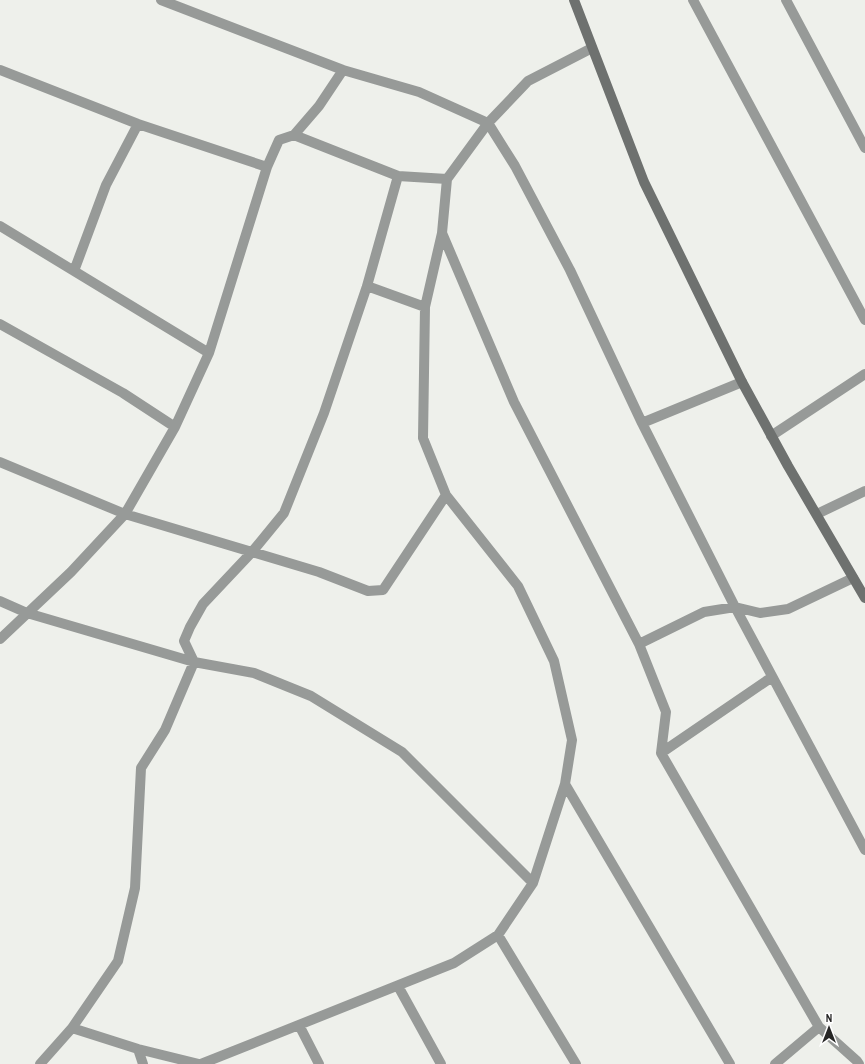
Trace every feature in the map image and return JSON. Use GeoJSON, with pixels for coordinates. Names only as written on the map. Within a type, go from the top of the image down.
{"type":"FeatureCollection","features":[{"type":"Feature","properties":{"kind":"main road"},"geometry":{"type":"LineString","coordinates":[[574,0],[644,182],[742,382],[771,436],[865,598]]}},
{"type":"Feature","properties":{"kind":"street"},"geometry":{"type":"LineString","coordinates":[[161,0],[343,70],[419,92],[488,123],[515,166],[570,270],[642,423],[735,607],[865,850]]}},
{"type":"Feature","properties":{"kind":"street"},"geometry":{"type":"LineString","coordinates":[[693,0],[865,320]]}},
{"type":"Feature","properties":{"kind":"street"},"geometry":{"type":"LineString","coordinates":[[786,0],[865,148]]}},
{"type":"Feature","properties":{"kind":"street"},"geometry":{"type":"LineString","coordinates":[[72,1028],[138,1049],[200,1064],[454,963],[498,936],[533,883],[565,784],[572,740],[554,661],[518,586],[446,495],[423,438],[425,307],[442,233],[447,179],[488,123],[528,81],[592,48]]}},
{"type":"Feature","properties":{"kind":"street"},"geometry":{"type":"LineString","coordinates":[[0,70],[138,124],[267,167]]}},
{"type":"Feature","properties":{"kind":"street"},"geometry":{"type":"LineString","coordinates":[[0,639],[71,572],[126,514],[175,428],[209,353],[267,167],[279,140],[294,134],[319,106],[343,70]]}},
{"type":"Feature","properties":{"kind":"street"},"geometry":{"type":"LineString","coordinates":[[74,271],[106,185],[138,124]]}},
{"type":"Feature","properties":{"kind":"street"},"geometry":{"type":"LineString","coordinates":[[294,134],[398,176],[447,179]]}},
{"type":"Feature","properties":{"kind":"street"},"geometry":{"type":"LineString","coordinates":[[40,1064],[72,1028],[118,961],[135,888],[141,768],[165,730],[194,662],[184,642],[190,627],[203,604],[252,552],[284,513],[324,412],[367,286],[398,176]]}},
{"type":"Feature","properties":{"kind":"street"},"geometry":{"type":"LineString","coordinates":[[0,226],[209,353]]}},
{"type":"Feature","properties":{"kind":"street"},"geometry":{"type":"LineString","coordinates":[[442,233],[514,402],[639,644],[666,712],[661,753],[819,1027],[860,1060]]}},
{"type":"Feature","properties":{"kind":"street"},"geometry":{"type":"LineString","coordinates":[[367,286],[425,307]]}},
{"type":"Feature","properties":{"kind":"street"},"geometry":{"type":"LineString","coordinates":[[0,324],[123,393],[175,428]]}},
{"type":"Feature","properties":{"kind":"street"},"geometry":{"type":"LineString","coordinates":[[771,436],[865,374]]}},
{"type":"Feature","properties":{"kind":"street"},"geometry":{"type":"LineString","coordinates":[[642,423],[742,382]]}},
{"type":"Feature","properties":{"kind":"street"},"geometry":{"type":"LineString","coordinates":[[0,462],[126,514],[319,572],[368,591],[383,590],[446,495]]}},
{"type":"Feature","properties":{"kind":"street"},"geometry":{"type":"LineString","coordinates":[[817,514],[865,491]]}},
{"type":"Feature","properties":{"kind":"street"},"geometry":{"type":"LineString","coordinates":[[639,644],[704,612],[735,607],[760,613],[788,609],[853,578]]}},
{"type":"Feature","properties":{"kind":"street"},"geometry":{"type":"LineString","coordinates":[[0,601],[27,613],[194,662],[254,674],[311,696],[402,752],[533,883]]}},
{"type":"Feature","properties":{"kind":"street"},"geometry":{"type":"LineString","coordinates":[[661,753],[772,677]]}},
{"type":"Feature","properties":{"kind":"street"},"geometry":{"type":"LineString","coordinates":[[565,784],[730,1064]]}},
{"type":"Feature","properties":{"kind":"street"},"geometry":{"type":"LineString","coordinates":[[498,936],[576,1064]]}},
{"type":"Feature","properties":{"kind":"street"},"geometry":{"type":"LineString","coordinates":[[398,986],[441,1064]]}},
{"type":"Feature","properties":{"kind":"street"},"geometry":{"type":"LineString","coordinates":[[298,1025],[319,1064]]}},
{"type":"Feature","properties":{"kind":"street"},"geometry":{"type":"LineString","coordinates":[[775,1064],[819,1027]]}},
{"type":"Feature","properties":{"kind":"street"},"geometry":{"type":"LineString","coordinates":[[138,1049],[143,1064]]}}]}
